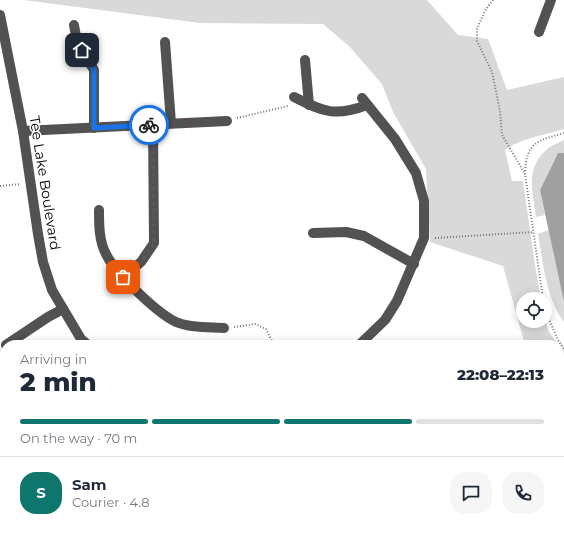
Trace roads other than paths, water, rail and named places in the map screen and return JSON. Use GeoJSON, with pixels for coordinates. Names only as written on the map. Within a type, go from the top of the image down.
{"type":"FeatureCollection","features":[{"type":"Feature","properties":{"kind":"street"},"geometry":{"type":"LineString","coordinates":[[539,32],[551,0]]}},
{"type":"Feature","properties":{"kind":"street","name":"Tee Lake Boulevard"},"geometry":{"type":"LineString","coordinates":[[0,16],[23,131],[43,262],[52,290],[83,340]]}},
{"type":"Feature","properties":{"kind":"street"},"geometry":{"type":"LineString","coordinates":[[74,25],[77,42],[94,70],[94,128]]}},
{"type":"Feature","properties":{"kind":"street"},"geometry":{"type":"LineString","coordinates":[[165,42],[171,123]]}},
{"type":"Feature","properties":{"kind":"street"},"geometry":{"type":"LineString","coordinates":[[305,60],[309,105]]}},
{"type":"Feature","properties":{"kind":"street"},"geometry":{"type":"LineString","coordinates":[[294,98],[317,109],[335,113],[350,111],[364,102],[395,139],[416,173],[424,200],[424,238],[414,264],[397,301],[385,320],[364,340]]}},
{"type":"Feature","properties":{"kind":"street"},"geometry":{"type":"LineString","coordinates":[[23,131],[226,121]]}},
{"type":"Feature","properties":{"kind":"street"},"geometry":{"type":"LineString","coordinates":[[123,277],[141,262],[154,244],[153,124]]}},
{"type":"Feature","properties":{"kind":"street"},"geometry":{"type":"LineString","coordinates":[[99,210],[101,241],[106,255],[123,277],[161,313],[177,322],[195,326],[224,328]]}},
{"type":"Feature","properties":{"kind":"street"},"geometry":{"type":"LineString","coordinates":[[313,233],[346,232],[360,234],[374,240],[393,254],[414,264]]}},
{"type":"Feature","properties":{"kind":"street"},"geometry":{"type":"LineString","coordinates":[[14,340],[63,309]]}}]}
